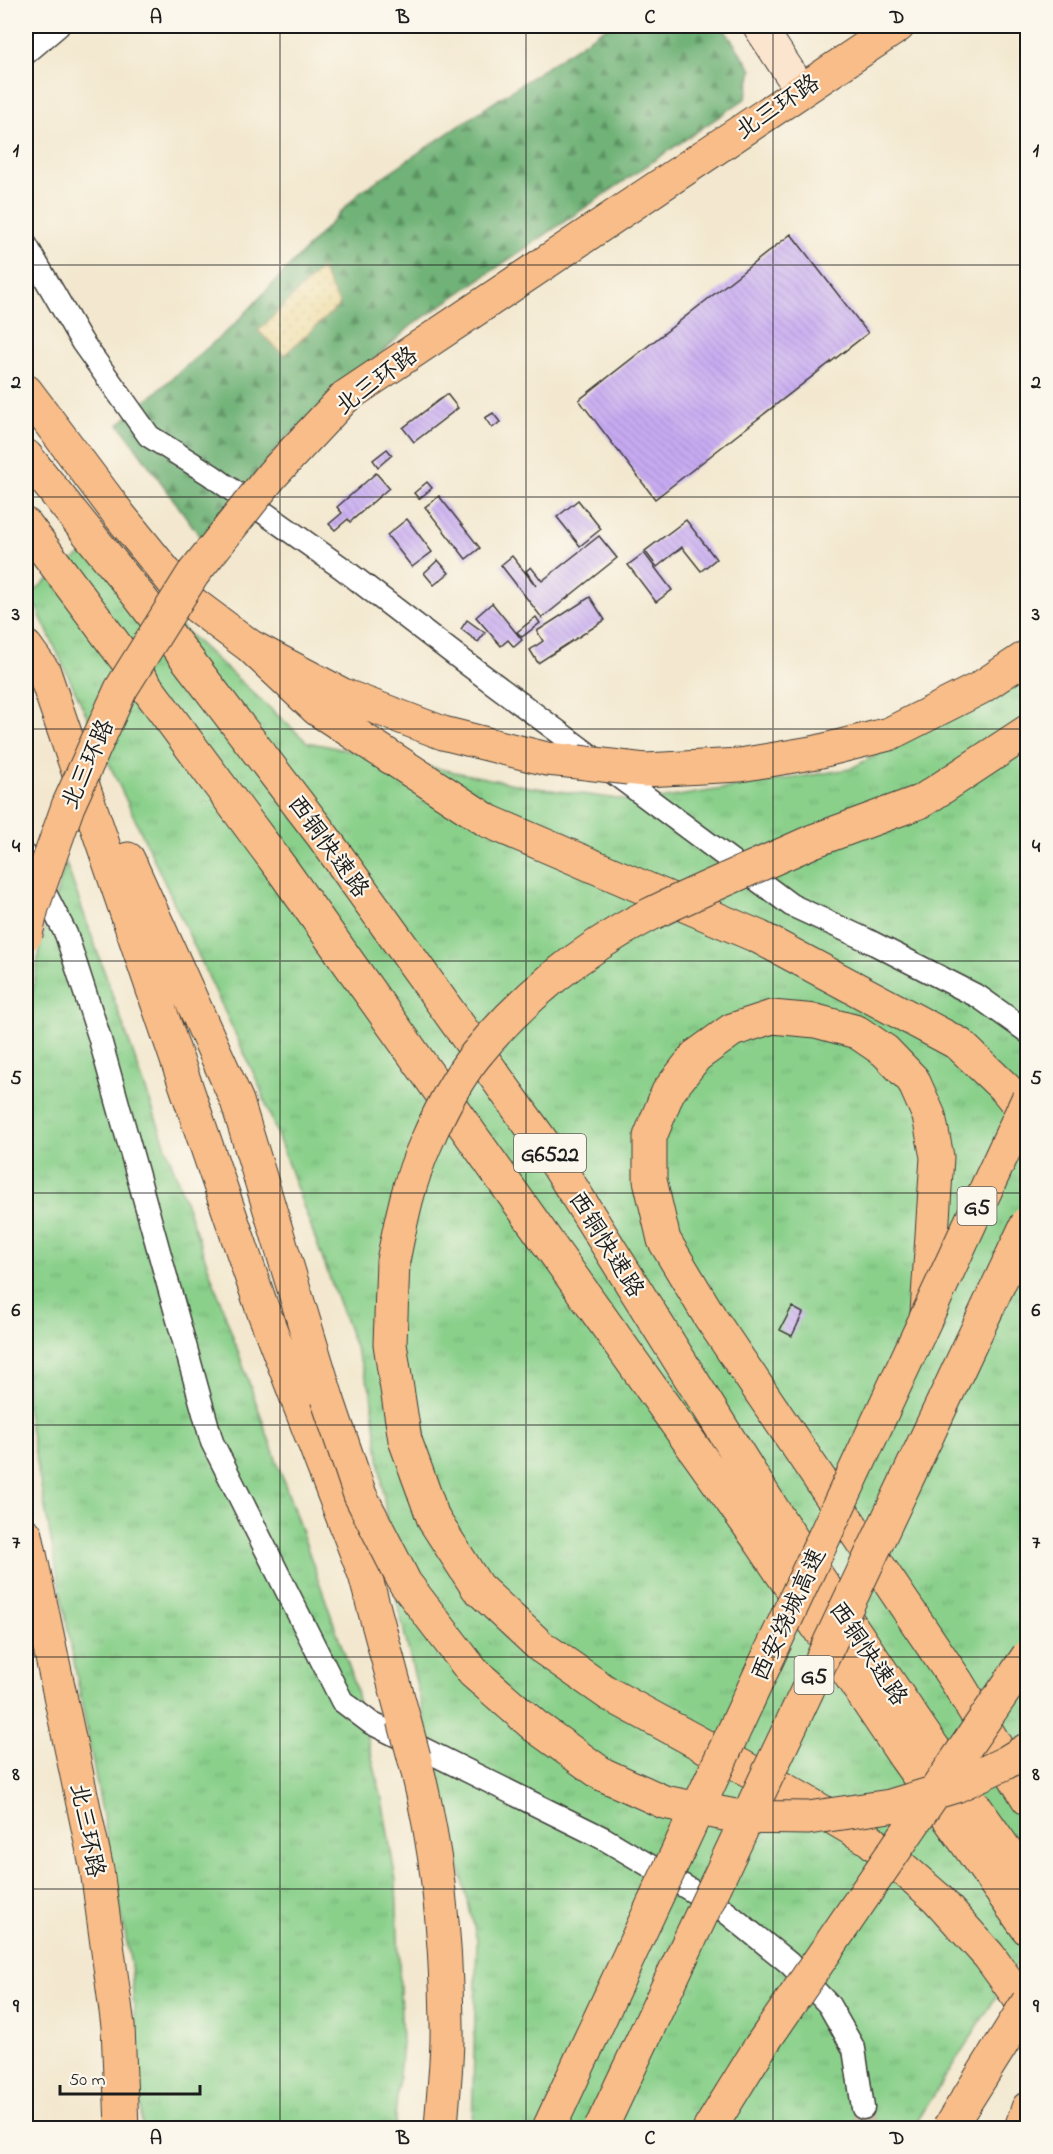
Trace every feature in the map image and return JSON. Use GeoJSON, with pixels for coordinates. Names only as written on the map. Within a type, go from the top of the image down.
{"type":"FeatureCollection","features":[{"type":"Feature","properties":{"kind":"highway","name":"北三环路"},"geometry":{"type":"LineString","coordinates":[[26,934],[32,908],[68,806],[121,689],[193,574],[272,475],[345,397],[898,26]]}},
{"type":"Feature","properties":{"kind":"highway"},"geometry":{"type":"LineString","coordinates":[[26,391],[120,516],[187,598],[250,646],[317,709],[488,820],[759,937],[959,1044],[1006,1089],[1028,1116]]}},
{"type":"Feature","properties":{"kind":"highway","name":"西铜快速路"},"geometry":{"type":"LineString","coordinates":[[26,456],[138,595],[322,836],[548,1150],[780,1521],[925,1736],[1028,1882]]}},
{"type":"Feature","properties":{"kind":"highway","name":"西铜快速路"},"geometry":{"type":"LineString","coordinates":[[26,525],[297,891],[760,1541],[905,1757],[1028,1929]]}},
{"type":"Feature","properties":{"kind":"highway"},"geometry":{"type":"LineString","coordinates":[[250,646],[343,695],[443,733],[547,759],[645,770],[740,765],[818,752],[889,734],[980,688],[1028,656]]}},
{"type":"Feature","properties":{"kind":"highway"},"geometry":{"type":"LineString","coordinates":[[35,659],[237,1101],[327,1398],[360,1495],[405,1583],[473,1672],[535,1726],[602,1774],[664,1802],[740,1817],[808,1818],[890,1806],[956,1786],[1005,1763],[1028,1749]]}},
{"type":"Feature","properties":{"kind":"highway"},"geometry":{"type":"LineString","coordinates":[[35,659],[261,1305],[365,1575],[424,1796],[443,1925],[447,2025],[441,2128]]}},
{"type":"Feature","properties":{"kind":"highway"},"geometry":{"type":"LineString","coordinates":[[1028,731],[922,801],[813,841],[646,916],[589,950],[548,982],[505,1022],[474,1058],[446,1103],[425,1144],[404,1208],[393,1261],[390,1344],[405,1440],[434,1520],[477,1587],[540,1646],[609,1694],[870,1839],[937,1898],[988,1956],[1028,2010]]}},
{"type":"Feature","properties":{"kind":"highway"},"geometry":{"type":"LineString","coordinates":[[927,1313],[937,1157],[929,1116],[913,1080],[885,1051],[857,1032],[816,1021],[772,1017],[732,1030],[696,1056],[668,1092],[650,1137],[650,1180],[664,1240],[710,1317],[957,1682],[1028,1799]]}},
{"type":"Feature","properties":{"kind":"highway","name":"西安绕城高速"},"geometry":{"type":"LineString","coordinates":[[549,2128],[1028,1099]]}},
{"type":"Feature","properties":{"kind":"highway","name":"西安绕城高速"},"geometry":{"type":"LineString","coordinates":[[601,2128],[1028,1222]]}},
{"type":"Feature","properties":{"kind":"highway","name":"北三环路"},"geometry":{"type":"LineString","coordinates":[[26,1535],[97,1870],[118,2026],[122,2128]]}},
{"type":"Feature","properties":{"kind":"highway"},"geometry":{"type":"LineString","coordinates":[[710,2128],[760,2047],[1028,1656]]}},
{"type":"Feature","properties":{"kind":"highway"},"geometry":{"type":"LineString","coordinates":[[949,2128],[1028,2002]]}},
{"type":"Feature","properties":{"kind":"highway"},"geometry":{"type":"LineString","coordinates":[[1021,2128],[1028,2108]]}},
{"type":"Feature","properties":{"kind":"street"},"geometry":{"type":"LineString","coordinates":[[26,53],[58,26]]}},
{"type":"Feature","properties":{"kind":"street"},"geometry":{"type":"LineString","coordinates":[[759,26],[801,90]]}},
{"type":"Feature","properties":{"kind":"street"},"geometry":{"type":"LineString","coordinates":[[26,245],[82,342],[149,436],[211,475],[342,568],[791,905],[865,939],[979,997],[1028,1032]]}},
{"type":"Feature","properties":{"kind":"street"},"geometry":{"type":"LineString","coordinates":[[26,856],[66,934],[99,1035],[212,1442],[342,1701],[371,1723],[603,1838],[722,1908],[789,1963],[829,2005],[854,2049],[863,2108]]}},
{"type":"Feature","properties":{"kind":"green space"},"geometry":{"type":"Polygon","coordinates":[[[608,26],[722,26],[752,70],[746,98],[411,326],[284,440],[202,539],[119,424],[236,323],[360,192],[608,26]]]}},
{"type":"Feature","properties":{"kind":"green space"},"geometry":{"type":"Polygon","coordinates":[[[92,546],[307,742],[529,787],[640,802],[850,769],[1027,673],[1027,1948],[913,2128],[472,2128],[477,1940],[396,1598],[371,1391],[259,1085],[30,594],[92,546]]]}},
{"type":"Feature","properties":{"kind":"green space"},"geometry":{"type":"Polygon","coordinates":[[[66,863],[352,1675],[382,1799],[396,1881],[402,2044],[394,2128],[142,2128],[131,1965],[26,1407],[26,1032],[41,941],[66,863]]]}},
{"type":"Feature","properties":{"kind":"sand"},"geometry":{"type":"Polygon","coordinates":[[[321,268],[340,305],[284,355],[258,331],[321,268]]]}},
{"type":"Feature","properties":{"kind":"building"},"geometry":{"type":"Polygon","coordinates":[[[791,234],[868,333],[655,499],[579,400],[791,234]]]}},
{"type":"Feature","properties":{"kind":"building"},"geometry":{"type":"Polygon","coordinates":[[[447,394],[458,408],[414,442],[403,428],[447,394]]]}},
{"type":"Feature","properties":{"kind":"building"},"geometry":{"type":"Polygon","coordinates":[[[493,413],[500,422],[492,428],[485,418],[493,413]]]}},
{"type":"Feature","properties":{"kind":"building"},"geometry":{"type":"Polygon","coordinates":[[[387,449],[392,455],[378,467],[373,460],[387,449]]]}},
{"type":"Feature","properties":{"kind":"building"},"geometry":{"type":"Polygon","coordinates":[[[376,473],[389,488],[350,522],[348,519],[335,530],[329,524],[342,513],[337,507],[376,473]]]}},
{"type":"Feature","properties":{"kind":"building"},"geometry":{"type":"Polygon","coordinates":[[[427,482],[432,488],[419,499],[414,493],[427,482]]]}},
{"type":"Feature","properties":{"kind":"building"},"geometry":{"type":"Polygon","coordinates":[[[439,496],[480,548],[466,559],[425,507],[439,496]]]}},
{"type":"Feature","properties":{"kind":"building"},"geometry":{"type":"Polygon","coordinates":[[[578,500],[601,529],[580,546],[557,517],[578,500]]]}},
{"type":"Feature","properties":{"kind":"building"},"geometry":{"type":"Polygon","coordinates":[[[407,519],[432,552],[412,567],[387,535],[407,519]]]}},
{"type":"Feature","properties":{"kind":"building"},"geometry":{"type":"Polygon","coordinates":[[[686,520],[716,559],[701,571],[682,547],[657,567],[645,551],[686,520]]]}},
{"type":"Feature","properties":{"kind":"building"},"geometry":{"type":"Polygon","coordinates":[[[599,536],[617,558],[542,618],[501,565],[512,556],[536,586],[526,571],[531,567],[542,581],[599,536]]]}},
{"type":"Feature","properties":{"kind":"building"},"geometry":{"type":"Polygon","coordinates":[[[644,553],[672,590],[656,602],[628,565],[644,553]]]}},
{"type":"Feature","properties":{"kind":"building"},"geometry":{"type":"Polygon","coordinates":[[[438,560],[449,573],[434,585],[424,573],[438,560]]]}},
{"type":"Feature","properties":{"kind":"building"},"geometry":{"type":"Polygon","coordinates":[[[590,597],[605,620],[538,663],[530,650],[543,641],[537,631],[590,597]]]}},
{"type":"Feature","properties":{"kind":"building"},"geometry":{"type":"Polygon","coordinates":[[[492,603],[522,640],[514,647],[508,640],[501,646],[476,617],[492,603]]]}},
{"type":"Feature","properties":{"kind":"building"},"geometry":{"type":"Polygon","coordinates":[[[536,617],[540,623],[522,637],[517,632],[536,617]]]}},
{"type":"Feature","properties":{"kind":"building"},"geometry":{"type":"Polygon","coordinates":[[[467,620],[485,633],[478,642],[461,629],[467,620]]]}},
{"type":"Feature","properties":{"kind":"building"},"geometry":{"type":"Polygon","coordinates":[[[792,1307],[803,1313],[792,1336],[780,1330],[792,1307]]]}},
{"type":"Feature","properties":{"kind":"tunnel"},"geometry":{"type":"LineString","coordinates":[[863,2108],[864,2128]]}}]}
